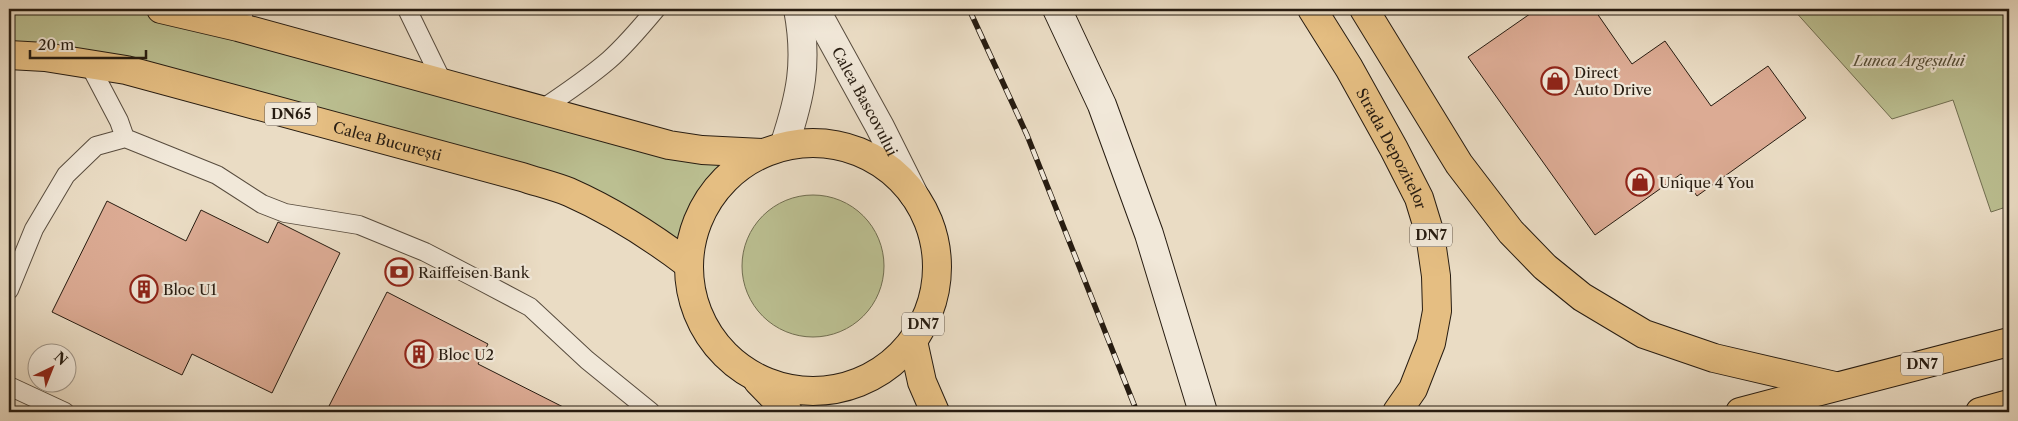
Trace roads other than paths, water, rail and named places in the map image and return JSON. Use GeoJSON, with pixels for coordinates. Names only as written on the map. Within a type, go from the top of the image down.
{"type":"FeatureCollection","features":[{"type":"Feature","properties":{"kind":"main road"},"geometry":{"type":"LineString","coordinates":[[161,9],[241,18],[444,85],[668,145],[702,150],[773,149],[795,114],[803,71],[803,35],[798,9]]}},
{"type":"Feature","properties":{"kind":"main road","name":"Calea Bascovului"},"geometry":{"type":"LineString","coordinates":[[815,9],[880,127],[914,195]]}},
{"type":"Feature","properties":{"kind":"main road"},"geometry":{"type":"LineString","coordinates":[[1057,9],[1102,105],[1150,234],[1203,412]]}},
{"type":"Feature","properties":{"kind":"main road","name":"Strada Depozitelor"},"geometry":{"type":"LineString","coordinates":[[1312,9],[1349,68],[1394,150],[1419,198],[1430,234],[1436,276],[1437,311],[1431,342],[1413,389],[1397,412]]}},
{"type":"Feature","properties":{"kind":"main road","name":"DN7"},"geometry":{"type":"LineString","coordinates":[[1364,9],[1465,172],[1511,232],[1545,267],[1582,297],[1644,334],[1714,358],[1835,386]]}},
{"type":"Feature","properties":{"kind":"main road","name":"Calea București"},"geometry":{"type":"LineString","coordinates":[[9,55],[45,58],[126,70],[522,177],[568,192],[614,214],[649,235],[688,264]]}},
{"type":"Feature","properties":{"kind":"main road","name":"DN7"},"geometry":{"type":"LineString","coordinates":[[809,142],[833,144],[857,150],[879,161],[898,177],[914,195],[926,214],[933,236],[937,257],[936,280],[925,322],[913,341],[898,358],[862,382],[818,392],[774,386],[735,364],[718,348],[705,329],[695,308],[689,286],[688,264],[690,243],[695,226],[711,195],[726,178],[743,164],[773,149],[809,142]]}},
{"type":"Feature","properties":{"kind":"main road","name":"DN7"},"geometry":{"type":"LineString","coordinates":[[913,341],[922,382],[935,412]]}},
{"type":"Feature","properties":{"kind":"main road","name":"DN7"},"geometry":{"type":"LineString","coordinates":[[1740,412],[2009,342]]}},
{"type":"Feature","properties":{"kind":"main road","name":"DN7"},"geometry":{"type":"LineString","coordinates":[[754,376],[788,412]]}},
{"type":"Feature","properties":{"kind":"main road"},"geometry":{"type":"LineString","coordinates":[[1980,412],[2009,404]]}},
{"type":"Feature","properties":{"kind":"lane"},"geometry":{"type":"LineString","coordinates":[[407,9],[444,85]]}},
{"type":"Feature","properties":{"kind":"lane"},"geometry":{"type":"LineString","coordinates":[[539,111],[610,60],[656,9]]}},
{"type":"Feature","properties":{"kind":"lane"},"geometry":{"type":"LineString","coordinates":[[89,64],[119,121],[125,138]]}},
{"type":"Feature","properties":{"kind":"lane"},"geometry":{"type":"LineString","coordinates":[[9,290],[34,228],[66,175],[96,146],[125,138],[217,175],[262,204],[277,210],[285,213],[360,224],[425,252],[478,279],[530,307],[587,360],[651,412]]}},
{"type":"Feature","properties":{"kind":"lane"},"geometry":{"type":"LineString","coordinates":[[9,386],[65,412]]}},
{"type":"Feature","properties":{"kind":"railway"},"geometry":{"type":"LineString","coordinates":[[969,9],[1027,135],[1137,412]]}},
{"type":"Feature","properties":{"kind":"place","name":"Direct Auto Drive"},"geometry":{"type":"Point","coordinates":[1555,81]}},
{"type":"Feature","properties":{"kind":"place","name":"Unique 4 You"},"geometry":{"type":"Point","coordinates":[1640,182]}},
{"type":"Feature","properties":{"kind":"place","name":"Raiffeisen Bank"},"geometry":{"type":"Point","coordinates":[399,272]}},
{"type":"Feature","properties":{"kind":"place","name":"Bloc U1"},"geometry":{"type":"Point","coordinates":[144,289]}},
{"type":"Feature","properties":{"kind":"place","name":"Bloc U2"},"geometry":{"type":"Point","coordinates":[419,354]}},
{"type":"Feature","properties":{"kind":"park label","name":"Lunca Argeșului"},"geometry":{"type":"Point","coordinates":[1909,60]}}]}
